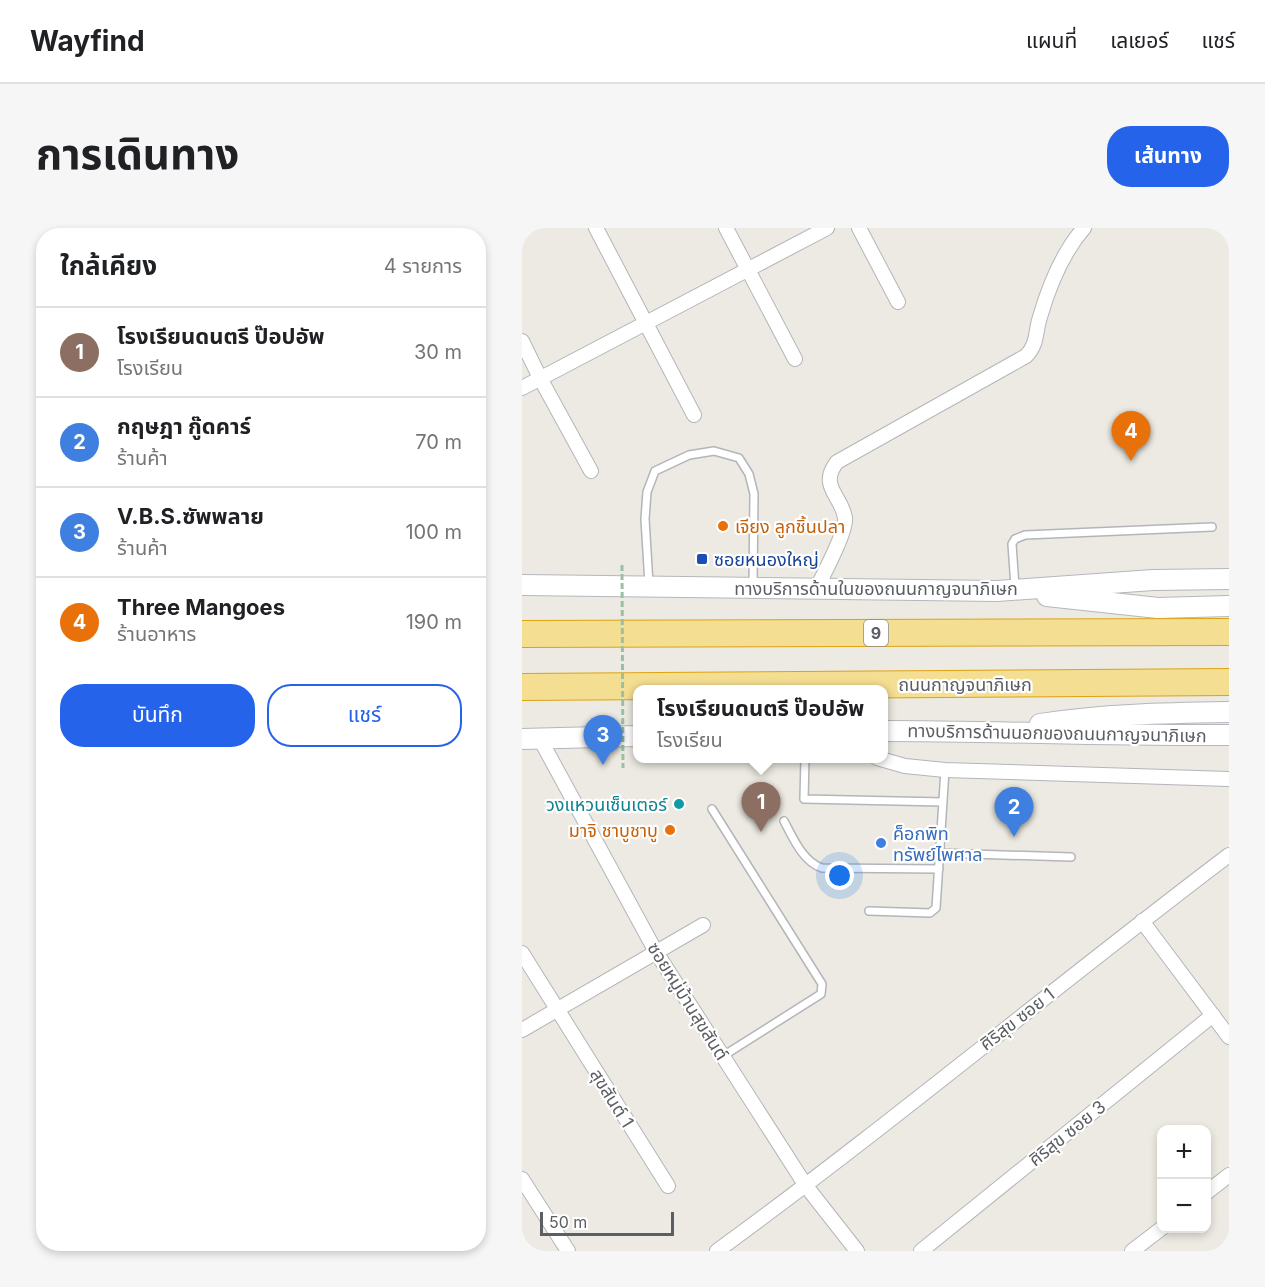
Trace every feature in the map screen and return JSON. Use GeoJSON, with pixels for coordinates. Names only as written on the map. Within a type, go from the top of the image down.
{"type":"FeatureCollection","features":[{"type":"Feature","properties":{"kind":"highway","name":"9"},"geometry":{"type":"LineString","coordinates":[[522,634],[1229,632]]}},
{"type":"Feature","properties":{"kind":"highway","name":"ถนนกาญจนาภิเษก"},"geometry":{"type":"LineString","coordinates":[[805,685],[1229,682]]}},
{"type":"Feature","properties":{"kind":"highway","name":"ถนนกาญจนาภิเษก"},"geometry":{"type":"LineString","coordinates":[[522,687],[633,686]]}},
{"type":"Feature","properties":{"kind":"main road","name":"ทางบริการด้านในของถนนกาญจนาภิเษก"},"geometry":{"type":"LineString","coordinates":[[522,585],[1006,590],[1153,580],[1229,579]]}},
{"type":"Feature","properties":{"kind":"main road"},"geometry":{"type":"LineString","coordinates":[[1006,590],[1158,608],[1229,606]]}},
{"type":"Feature","properties":{"kind":"main road"},"geometry":{"type":"LineString","coordinates":[[990,731],[1071,719],[1229,712]]}},
{"type":"Feature","properties":{"kind":"main road","name":"ทางบริการด้านนอกของถนนกาญจนาภิเษก"},"geometry":{"type":"LineString","coordinates":[[888,731],[990,731],[1140,736],[1229,735]]}},
{"type":"Feature","properties":{"kind":"main road"},"geometry":{"type":"LineString","coordinates":[[531,739],[633,736]]}},
{"type":"Feature","properties":{"kind":"street"},"geometry":{"type":"LineString","coordinates":[[596,228],[694,415]]}},
{"type":"Feature","properties":{"kind":"street"},"geometry":{"type":"LineString","coordinates":[[726,228],[795,358]]}},
{"type":"Feature","properties":{"kind":"street"},"geometry":{"type":"LineString","coordinates":[[522,388],[827,228]]}},
{"type":"Feature","properties":{"kind":"street"},"geometry":{"type":"LineString","coordinates":[[859,228],[898,302]]}},
{"type":"Feature","properties":{"kind":"street"},"geometry":{"type":"LineString","coordinates":[[817,588],[846,522],[830,486],[831,469],[837,462],[1026,356],[1033,349],[1037,338],[1039,318],[1056,274],[1072,243],[1084,228]]}},
{"type":"Feature","properties":{"kind":"street"},"geometry":{"type":"LineString","coordinates":[[522,341],[591,471]]}},
{"type":"Feature","properties":{"kind":"street","name":"ซอยหมู่บ้านสุขสันต์"},"geometry":{"type":"LineString","coordinates":[[531,739],[656,952],[806,1186],[857,1251]]}},
{"type":"Feature","properties":{"kind":"street"},"geometry":{"type":"LineString","coordinates":[[888,762],[945,770],[1229,779]]}},
{"type":"Feature","properties":{"kind":"street","name":"ศิริสุข ซอย 1"},"geometry":{"type":"LineString","coordinates":[[717,1251],[806,1186],[1229,855]]}},
{"type":"Feature","properties":{"kind":"street"},"geometry":{"type":"LineString","coordinates":[[1142,921],[1229,1036]]}},
{"type":"Feature","properties":{"kind":"street"},"geometry":{"type":"LineString","coordinates":[[522,1030],[703,924]]}},
{"type":"Feature","properties":{"kind":"street","name":"สุขสันต์ 1"},"geometry":{"type":"LineString","coordinates":[[522,953],[668,1186]]}},
{"type":"Feature","properties":{"kind":"street","name":"ศิริสุข ซอย 3"},"geometry":{"type":"LineString","coordinates":[[921,1251],[1213,1015]]}},
{"type":"Feature","properties":{"kind":"street"},"geometry":{"type":"LineString","coordinates":[[1211,1189],[1229,1175]]}},
{"type":"Feature","properties":{"kind":"street"},"geometry":{"type":"LineString","coordinates":[[522,1179],[568,1251]]}},
{"type":"Feature","properties":{"kind":"street"},"geometry":{"type":"LineString","coordinates":[[1132,1251],[1157,1231]]}},
{"type":"Feature","properties":{"kind":"lane"},"geometry":{"type":"LineString","coordinates":[[649,587],[645,519],[646,492],[655,471],[689,455],[714,451],[739,458],[749,474],[754,494],[753,588]]}},
{"type":"Feature","properties":{"kind":"lane"},"geometry":{"type":"LineString","coordinates":[[1006,590],[1012,544],[1015,539],[1024,535],[1212,527]]}},
{"type":"Feature","properties":{"kind":"lane"},"geometry":{"type":"LineString","coordinates":[[805,763],[804,799],[943,802]]}},
{"type":"Feature","properties":{"kind":"lane"},"geometry":{"type":"LineString","coordinates":[[869,911],[930,913],[936,908],[945,770]]}},
{"type":"Feature","properties":{"kind":"lane"},"geometry":{"type":"LineString","coordinates":[[712,809],[822,984],[821,994],[723,1056]]}},
{"type":"Feature","properties":{"kind":"lane"},"geometry":{"type":"LineString","coordinates":[[784,821],[799,849],[814,866],[822,868],[939,869]]}},
{"type":"Feature","properties":{"kind":"lane"},"geometry":{"type":"LineString","coordinates":[[940,853],[1071,857]]}},
{"type":"Feature","properties":{"kind":"path"},"geometry":{"type":"LineString","coordinates":[[622,565],[623,768]]}},
{"type":"Feature","properties":{"kind":"place","name":"Three Mangoes"},"geometry":{"type":"Point","coordinates":[1131,461]}},
{"type":"Feature","properties":{"kind":"place","name":"เจียง ลูกชิ้นปลา"},"geometry":{"type":"Point","coordinates":[723,526]}},
{"type":"Feature","properties":{"kind":"place","name":"ซอยหนองใหญ่"},"geometry":{"type":"Point","coordinates":[702,559]}},
{"type":"Feature","properties":{"kind":"place","name":"V.B.S.ซัพพลาย"},"geometry":{"type":"Point","coordinates":[603,765]}},
{"type":"Feature","properties":{"kind":"place","name":"วงแหวนเซ็นเตอร์"},"geometry":{"type":"Point","coordinates":[679,804]}},
{"type":"Feature","properties":{"kind":"place","name":"มาจิ ชาบูชาบู"},"geometry":{"type":"Point","coordinates":[670,830]}},
{"type":"Feature","properties":{"kind":"place","name":"โรงเรียนดนตรี ป๊อปอัพ"},"geometry":{"type":"Point","coordinates":[761,832]}},
{"type":"Feature","properties":{"kind":"place","name":"กฤษฎา กู๊ดคาร์"},"geometry":{"type":"Point","coordinates":[1014,837]}},
{"type":"Feature","properties":{"kind":"place","name":"ค็อกพิท ทรัพย์ไพศาล"},"geometry":{"type":"Point","coordinates":[881,843]}}]}
